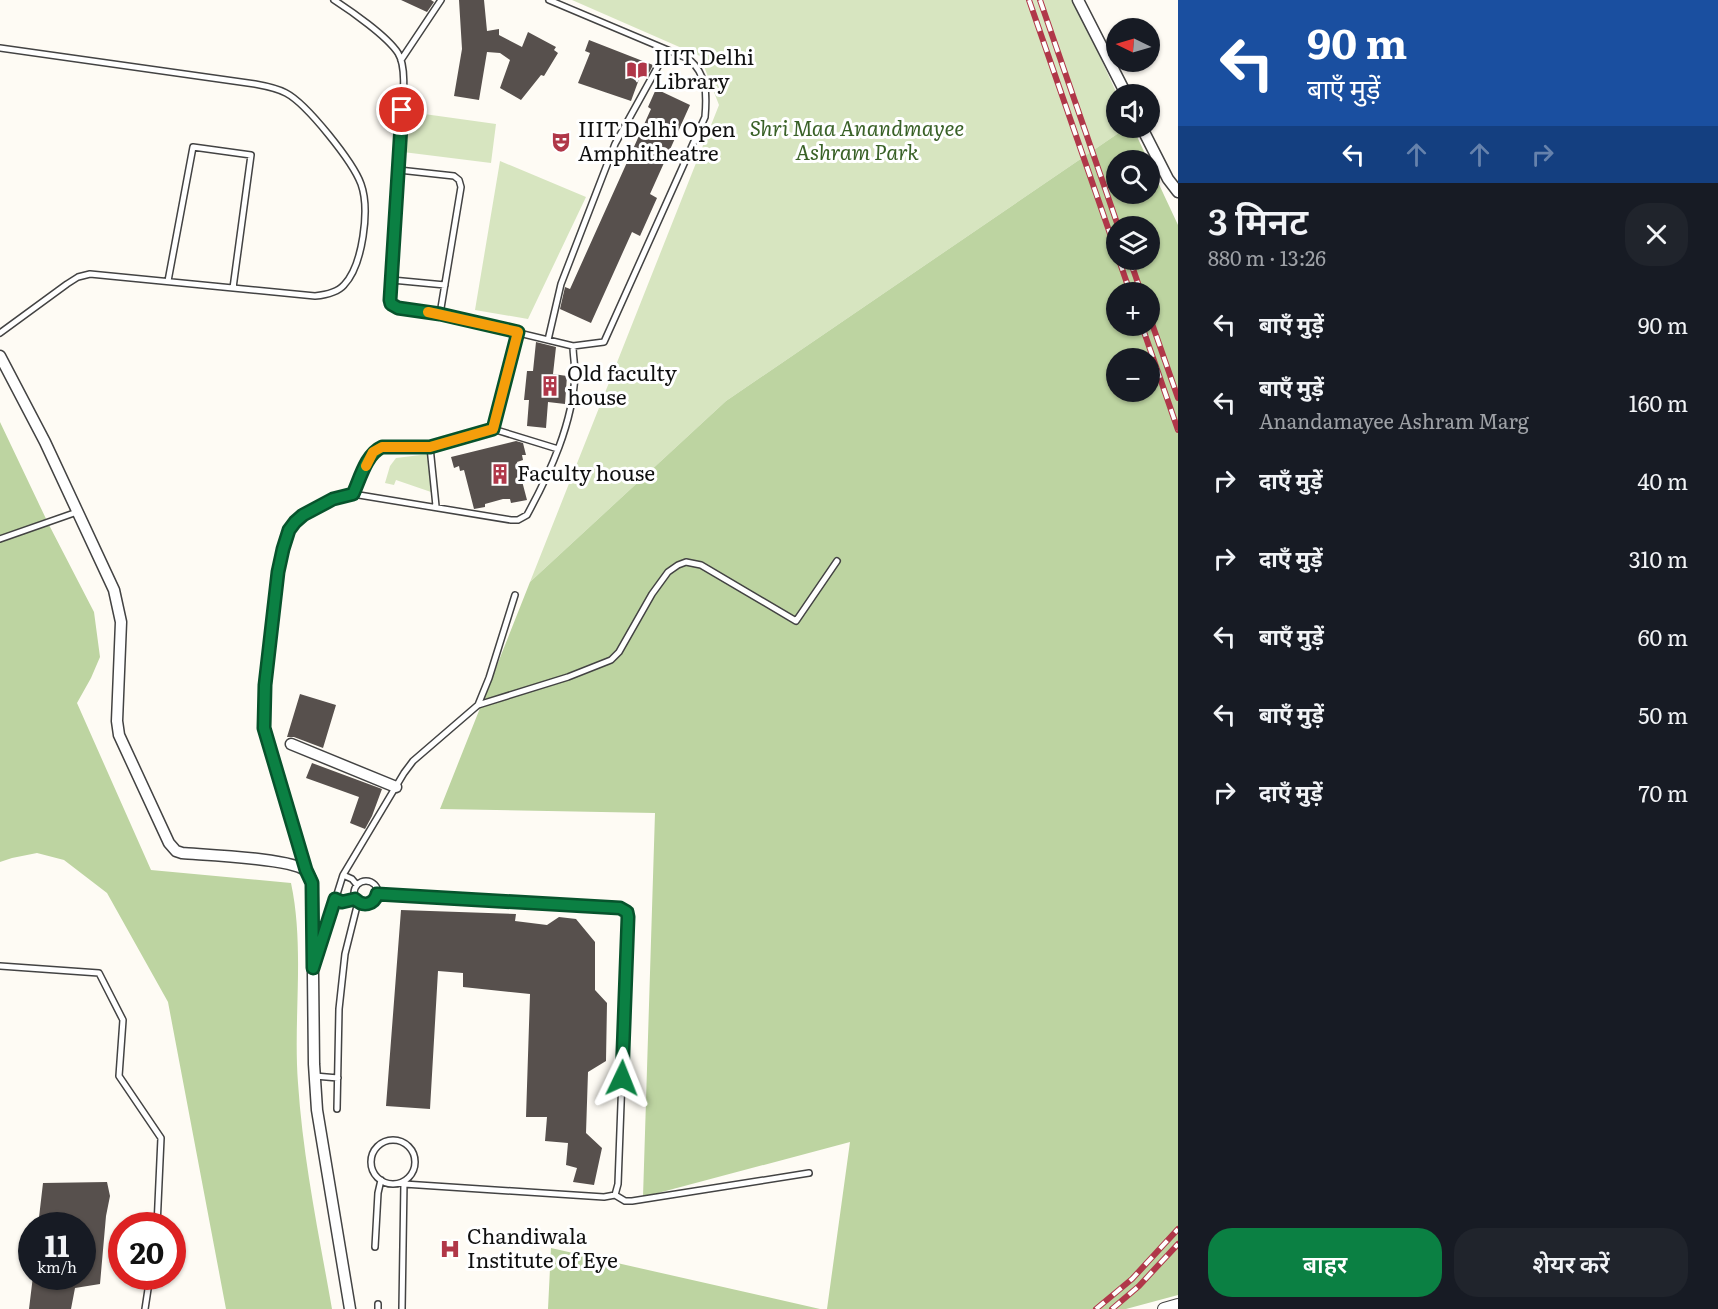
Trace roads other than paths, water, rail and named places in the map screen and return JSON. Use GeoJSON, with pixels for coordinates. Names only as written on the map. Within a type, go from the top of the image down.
{"type":"FeatureCollection","features":[{"type":"Feature","properties":{"kind":"street"},"geometry":{"type":"LineString","coordinates":[[1078,0],[1120,84]]}},
{"type":"Feature","properties":{"kind":"street"},"geometry":{"type":"LineString","coordinates":[[1147,138],[1168,179],[1178,192]]}},
{"type":"Feature","properties":{"kind":"street"},"geometry":{"type":"LineString","coordinates":[[0,356],[45,442],[114,590],[121,622],[117,712],[119,735],[169,843],[176,851],[182,853],[286,862],[306,870],[312,883],[317,1110],[350,1309]]}},
{"type":"Feature","properties":{"kind":"street"},"geometry":{"type":"LineString","coordinates":[[291,744],[396,786]]}},
{"type":"Feature","properties":{"kind":"street"},"geometry":{"type":"LineString","coordinates":[[1164,1309],[1178,1305]]}},
{"type":"Feature","properties":{"kind":"lane"},"geometry":{"type":"LineString","coordinates":[[334,0],[386,39],[401,60],[403,78],[399,170],[390,300],[394,306],[440,314],[573,346],[604,342],[705,117],[707,92],[696,65],[689,59],[549,0]]}},
{"type":"Feature","properties":{"kind":"lane"},"geometry":{"type":"LineString","coordinates":[[401,60],[441,0]]}},
{"type":"Feature","properties":{"kind":"lane"},"geometry":{"type":"LineString","coordinates":[[0,48],[255,84],[287,93],[309,112],[354,170],[365,200],[364,224],[356,268],[344,285],[329,294],[315,296],[106,275],[78,277],[0,333]]}},
{"type":"Feature","properties":{"kind":"lane"},"geometry":{"type":"LineString","coordinates":[[548,340],[561,284],[615,144],[666,50]]}},
{"type":"Feature","properties":{"kind":"lane"},"geometry":{"type":"LineString","coordinates":[[168,281],[193,147],[251,154],[233,288]]}},
{"type":"Feature","properties":{"kind":"lane"},"geometry":{"type":"LineString","coordinates":[[399,170],[446,175],[459,180],[461,187],[440,314]]}},
{"type":"Feature","properties":{"kind":"lane"},"geometry":{"type":"LineString","coordinates":[[392,280],[445,285]]}},
{"type":"Feature","properties":{"kind":"lane"},"geometry":{"type":"LineString","coordinates":[[493,429],[518,332]]}},
{"type":"Feature","properties":{"kind":"lane"},"geometry":{"type":"LineString","coordinates":[[306,870],[264,728],[264,694],[278,572],[289,530],[303,515],[333,499],[353,494],[511,520],[523,518],[535,501],[558,449],[570,404],[574,374],[573,346]]}},
{"type":"Feature","properties":{"kind":"lane"},"geometry":{"type":"LineString","coordinates":[[353,494],[370,458],[378,448],[382,447],[430,447],[493,429],[558,449]]}},
{"type":"Feature","properties":{"kind":"lane"},"geometry":{"type":"LineString","coordinates":[[430,447],[436,506]]}},
{"type":"Feature","properties":{"kind":"lane"},"geometry":{"type":"LineString","coordinates":[[0,539],[78,512]]}},
{"type":"Feature","properties":{"kind":"lane"},"geometry":{"type":"LineString","coordinates":[[313,968],[343,875],[396,786],[412,761],[478,705],[568,677],[611,660],[619,652],[652,594],[668,572],[678,565],[686,562],[701,565],[796,621],[837,561]]}},
{"type":"Feature","properties":{"kind":"lane"},"geometry":{"type":"LineString","coordinates":[[478,705],[515,595]]}},
{"type":"Feature","properties":{"kind":"lane"},"geometry":{"type":"LineString","coordinates":[[343,875],[352,879],[357,885]]}},
{"type":"Feature","properties":{"kind":"lane"},"geometry":{"type":"LineString","coordinates":[[335,899],[342,902],[357,900],[368,904],[374,901],[377,894],[376,887],[370,882],[363,881],[357,885],[354,892],[357,900],[345,954],[339,1009],[337,1109]]}},
{"type":"Feature","properties":{"kind":"lane"},"geometry":{"type":"LineString","coordinates":[[377,894],[620,908],[627,912],[618,1184],[615,1195]]}},
{"type":"Feature","properties":{"kind":"lane"},"geometry":{"type":"LineString","coordinates":[[0,966],[99,973],[123,1020],[119,1077],[161,1138],[158,1212]]}},
{"type":"Feature","properties":{"kind":"lane"},"geometry":{"type":"LineString","coordinates":[[315,1076],[338,1078]]}},
{"type":"Feature","properties":{"kind":"lane"},"geometry":{"type":"LineString","coordinates":[[402,1309],[404,1182],[412,1173],[414,1158],[407,1146],[394,1140],[380,1144],[372,1156],[372,1170],[381,1180],[394,1184],[404,1182],[604,1197],[615,1195],[625,1201],[809,1173]]}},
{"type":"Feature","properties":{"kind":"lane"},"geometry":{"type":"LineString","coordinates":[[375,1247],[381,1180]]}},
{"type":"Feature","properties":{"kind":"lane"},"geometry":{"type":"LineString","coordinates":[[145,1309],[148,1290]]}},
{"type":"Feature","properties":{"kind":"railway"},"geometry":{"type":"LineString","coordinates":[[1029,0],[1106,222]]}},
{"type":"Feature","properties":{"kind":"railway"},"geometry":{"type":"LineString","coordinates":[[1040,0],[1115,216]]}},
{"type":"Feature","properties":{"kind":"railway"},"geometry":{"type":"LineString","coordinates":[[1122,270],[1127,282]]}},
{"type":"Feature","properties":{"kind":"railway"},"geometry":{"type":"LineString","coordinates":[[1133,270],[1138,282]]}},
{"type":"Feature","properties":{"kind":"railway"},"geometry":{"type":"LineString","coordinates":[[1145,336],[1178,430]]}},
{"type":"Feature","properties":{"kind":"railway"},"geometry":{"type":"LineString","coordinates":[[1156,336],[1178,398]]}},
{"type":"Feature","properties":{"kind":"railway"},"geometry":{"type":"LineString","coordinates":[[1096,1309],[1132,1279],[1178,1229]]}},
{"type":"Feature","properties":{"kind":"railway"},"geometry":{"type":"LineString","coordinates":[[1112,1309],[1139,1286],[1178,1244]]}},
{"type":"Feature","properties":{"kind":"place","name":"IIIT Delhi Library"},"geometry":{"type":"Point","coordinates":[637,70]}},
{"type":"Feature","properties":{"kind":"place","name":"IIIT Delhi Open Amphitheatre"},"geometry":{"type":"Point","coordinates":[561,142]}},
{"type":"Feature","properties":{"kind":"place","name":"Old faculty house"},"geometry":{"type":"Point","coordinates":[550,386]}},
{"type":"Feature","properties":{"kind":"place","name":"Faculty house"},"geometry":{"type":"Point","coordinates":[500,474]}},
{"type":"Feature","properties":{"kind":"place","name":"Chandiwala Institute of Eye"},"geometry":{"type":"Point","coordinates":[450,1249]}},
{"type":"Feature","properties":{"kind":"park label","name":"Shri Maa Anandmayee Ashram Park"},"geometry":{"type":"Point","coordinates":[857,141]}}]}
